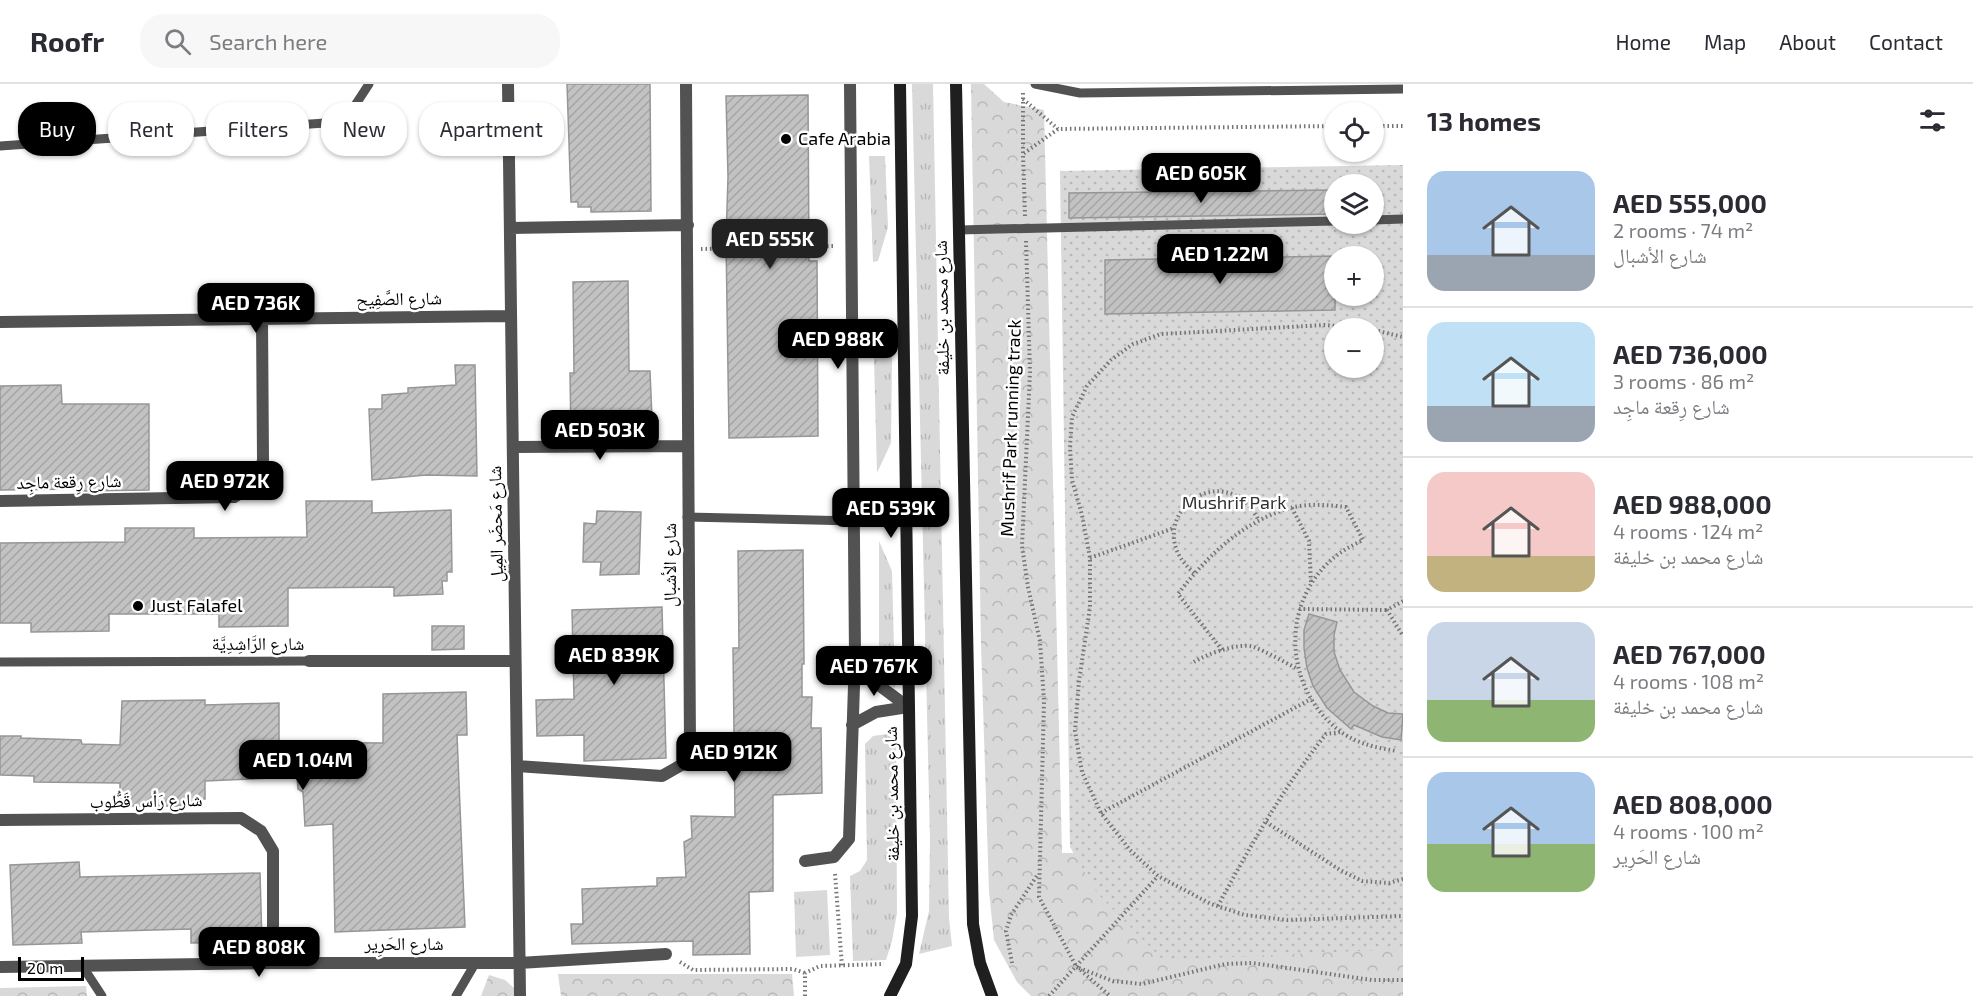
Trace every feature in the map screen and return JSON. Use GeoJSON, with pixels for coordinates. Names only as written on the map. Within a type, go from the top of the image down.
{"type":"FeatureCollection","features":[{"type":"Feature","properties":{"kind":"main road","name":"شارع محمد بن خليفة"},"geometry":{"type":"LineString","coordinates":[[890,996],[906,964],[912,916],[900,84]]}},
{"type":"Feature","properties":{"kind":"main road","name":"شارع محمد بن خليفة"},"geometry":{"type":"LineString","coordinates":[[956,84],[973,924],[980,963],[992,996]]}},
{"type":"Feature","properties":{"kind":"street","name":"شارع مَحضَر المِيل"},"geometry":{"type":"LineString","coordinates":[[508,84],[520,996]]}},
{"type":"Feature","properties":{"kind":"street","name":"شارع الأشبال"},"geometry":{"type":"LineString","coordinates":[[517,766],[662,776],[683,764],[690,747],[686,84]]}},
{"type":"Feature","properties":{"kind":"street"},"geometry":{"type":"LineString","coordinates":[[806,861],[834,857],[849,839],[855,655],[850,84]]}},
{"type":"Feature","properties":{"kind":"street"},"geometry":{"type":"LineString","coordinates":[[510,228],[688,225]]}},
{"type":"Feature","properties":{"kind":"street","name":"شارع الصَّفِيح"},"geometry":{"type":"LineString","coordinates":[[0,321],[511,315]]}},
{"type":"Feature","properties":{"kind":"street","name":"شارع رِقعة ماجِد"},"geometry":{"type":"LineString","coordinates":[[0,501],[234,497],[257,483],[263,460],[262,319]]}},
{"type":"Feature","properties":{"kind":"street"},"geometry":{"type":"LineString","coordinates":[[513,447],[688,446]]}},
{"type":"Feature","properties":{"kind":"street"},"geometry":{"type":"LineString","coordinates":[[855,655],[880,686],[908,707]]}},
{"type":"Feature","properties":{"kind":"street","name":"شارع الرَّاشِدِيَّة"},"geometry":{"type":"LineString","coordinates":[[309,662],[515,661]]}},
{"type":"Feature","properties":{"kind":"street"},"geometry":{"type":"LineString","coordinates":[[852,725],[876,712],[908,707]]}},
{"type":"Feature","properties":{"kind":"street","name":"شارع رَأس قَطُّوب"},"geometry":{"type":"LineString","coordinates":[[0,820],[241,818],[261,831],[273,851],[273,963]]}},
{"type":"Feature","properties":{"kind":"street"},"geometry":{"type":"LineString","coordinates":[[519,963],[666,954]]}},
{"type":"Feature","properties":{"kind":"street","name":"شارع الحَرِير"},"geometry":{"type":"LineString","coordinates":[[0,967],[273,963],[519,963]]}},
{"type":"Feature","properties":{"kind":"lane"},"geometry":{"type":"LineString","coordinates":[[0,146],[339,122],[352,110],[369,84]]}},
{"type":"Feature","properties":{"kind":"lane"},"geometry":{"type":"LineString","coordinates":[[1035,84],[1079,88],[1403,89]]}},
{"type":"Feature","properties":{"kind":"lane"},"geometry":{"type":"LineString","coordinates":[[1384,220],[1403,219]]}},
{"type":"Feature","properties":{"kind":"lane"},"geometry":{"type":"LineString","coordinates":[[959,230],[1324,221]]}},
{"type":"Feature","properties":{"kind":"lane"},"geometry":{"type":"LineString","coordinates":[[687,517],[854,521]]}},
{"type":"Feature","properties":{"kind":"lane","name":"شارع الرَّاشِدِيَّة"},"geometry":{"type":"LineString","coordinates":[[0,662],[309,662]]}},
{"type":"Feature","properties":{"kind":"lane"},"geometry":{"type":"LineString","coordinates":[[456,996],[476,962]]}},
{"type":"Feature","properties":{"kind":"lane"},"geometry":{"type":"LineString","coordinates":[[82,967],[102,996]]}},
{"type":"Feature","properties":{"kind":"path","name":"Mushrif Park running track"},"geometry":{"type":"LineString","coordinates":[[1023,84],[1030,372],[1022,546],[1040,641],[1044,701],[1039,897],[1076,966],[1110,996]]}},
{"type":"Feature","properties":{"kind":"path"},"geometry":{"type":"LineString","coordinates":[[1023,99],[1058,129]]}},
{"type":"Feature","properties":{"kind":"path"},"geometry":{"type":"LineString","coordinates":[[1023,154],[1058,129],[1324,126]]}},
{"type":"Feature","properties":{"kind":"path"},"geometry":{"type":"LineString","coordinates":[[1384,126],[1403,126]]}},
{"type":"Feature","properties":{"kind":"path"},"geometry":{"type":"LineString","coordinates":[[688,249],[852,246]]}},
{"type":"Feature","properties":{"kind":"path"},"geometry":{"type":"LineString","coordinates":[[1324,325],[1161,334],[1133,344],[1111,360],[1087,386],[1072,417],[1070,447],[1072,480],[1082,515],[1090,558],[1090,608],[1078,681],[1075,731],[1082,772],[1101,813],[1130,850],[1158,876],[1218,906],[1245,915],[1287,920],[1403,916]]}},
{"type":"Feature","properties":{"kind":"path"},"geometry":{"type":"LineString","coordinates":[[1384,332],[1403,337]]}},
{"type":"Feature","properties":{"kind":"path"},"geometry":{"type":"LineString","coordinates":[[1194,573],[1184,565],[1177,554],[1174,528],[1177,516],[1195,497],[1214,491],[1233,494],[1253,509],[1259,521]]}},
{"type":"Feature","properties":{"kind":"path"},"geometry":{"type":"LineString","coordinates":[[1222,650],[1178,594],[1194,573],[1229,540],[1259,521],[1292,508],[1323,505],[1346,507],[1363,540],[1343,551],[1325,566],[1311,584],[1299,609],[1294,642],[1301,680],[1324,717],[1341,732],[1359,742],[1397,751]]}},
{"type":"Feature","properties":{"kind":"path"},"geometry":{"type":"LineString","coordinates":[[1292,508],[1309,541],[1311,584]]}},
{"type":"Feature","properties":{"kind":"path"},"geometry":{"type":"LineString","coordinates":[[1090,558],[1174,528]]}},
{"type":"Feature","properties":{"kind":"path"},"geometry":{"type":"LineString","coordinates":[[1299,609],[1387,610],[1403,601]]}},
{"type":"Feature","properties":{"kind":"path"},"geometry":{"type":"LineString","coordinates":[[1387,610],[1403,636]]}},
{"type":"Feature","properties":{"kind":"path"},"geometry":{"type":"LineString","coordinates":[[1194,662],[1222,650],[1252,646],[1299,670]]}},
{"type":"Feature","properties":{"kind":"path"},"geometry":{"type":"LineString","coordinates":[[1101,813],[1311,699]]}},
{"type":"Feature","properties":{"kind":"path"},"geometry":{"type":"LineString","coordinates":[[1218,906],[1245,855],[1298,770],[1326,734],[1341,732]]}},
{"type":"Feature","properties":{"kind":"path"},"geometry":{"type":"LineString","coordinates":[[1266,822],[1340,870],[1362,881],[1389,883],[1403,879]]}},
{"type":"Feature","properties":{"kind":"path"},"geometry":{"type":"LineString","coordinates":[[834,857],[842,966]]}},
{"type":"Feature","properties":{"kind":"path"},"geometry":{"type":"LineString","coordinates":[[1012,963],[1006,931],[1011,915],[1039,873]]}},
{"type":"Feature","properties":{"kind":"path"},"geometry":{"type":"LineString","coordinates":[[1049,996],[1158,876]]}},
{"type":"Feature","properties":{"kind":"path"},"geometry":{"type":"LineString","coordinates":[[666,954],[693,970],[793,969],[805,973],[820,966],[884,964]]}},
{"type":"Feature","properties":{"kind":"path"},"geometry":{"type":"LineString","coordinates":[[1076,966],[1113,981],[1142,984],[1225,964],[1252,963],[1372,980],[1403,980]]}},
{"type":"Feature","properties":{"kind":"path"},"geometry":{"type":"LineString","coordinates":[[805,973],[805,996]]}},
{"type":"Feature","properties":{"kind":"green space"},"geometry":{"type":"Polygon","coordinates":[[[912,84],[933,84],[949,918],[952,946],[919,954],[929,911],[930,839],[912,84]]]}},
{"type":"Feature","properties":{"kind":"green space"},"geometry":{"type":"Polygon","coordinates":[[[971,84],[984,84],[1004,102],[1044,110],[1062,853],[1403,849],[1403,996],[1031,996],[1017,982],[994,940],[989,891],[981,644],[971,84]]]}},
{"type":"Feature","properties":{"kind":"green space"},"geometry":{"type":"Polygon","coordinates":[[[869,156],[885,156],[888,227],[878,261],[873,262],[869,156]]]}},
{"type":"Feature","properties":{"kind":"green space","name":"Mushrif Park"},"geometry":{"type":"Polygon","coordinates":[[[1403,165],[1403,949],[1163,960],[1097,893],[1070,847],[1060,171],[1403,165]]]}},
{"type":"Feature","properties":{"kind":"green space"},"geometry":{"type":"Polygon","coordinates":[[[873,320],[880,325],[892,358],[891,443],[877,473],[873,320]]]}},
{"type":"Feature","properties":{"kind":"green space"},"geometry":{"type":"Polygon","coordinates":[[[879,541],[892,571],[895,688],[879,676],[879,541]]]}},
{"type":"Feature","properties":{"kind":"green space"},"geometry":{"type":"Polygon","coordinates":[[[887,734],[896,742],[897,913],[886,960],[853,961],[850,876],[860,871],[867,860],[865,744],[873,736],[887,734]]]}},
{"type":"Feature","properties":{"kind":"green space"},"geometry":{"type":"Polygon","coordinates":[[[827,890],[830,955],[796,957],[794,892],[827,890]]]}},
{"type":"Feature","properties":{"kind":"green space"},"geometry":{"type":"Polygon","coordinates":[[[558,974],[792,974],[794,996],[561,996],[558,974]]]}},
{"type":"Feature","properties":{"kind":"green space"},"geometry":{"type":"Polygon","coordinates":[[[489,975],[505,980],[523,996],[481,996],[489,975]]]}},
{"type":"Feature","properties":{"kind":"green space"},"geometry":{"type":"Polygon","coordinates":[[[86,986],[87,996],[0,996],[0,988],[86,986]]]}},
{"type":"Feature","properties":{"kind":"building"},"geometry":{"type":"Polygon","coordinates":[[[567,84],[650,84],[651,211],[591,212],[591,207],[578,207],[578,202],[571,202],[567,84]]]}},
{"type":"Feature","properties":{"kind":"building"},"geometry":{"type":"Polygon","coordinates":[[[808,95],[809,261],[817,261],[818,436],[729,438],[726,96],[808,95]]]}},
{"type":"Feature","properties":{"kind":"building"},"geometry":{"type":"Polygon","coordinates":[[[1324,190],[1324,214],[1069,218],[1069,193],[1324,190]]]}},
{"type":"Feature","properties":{"kind":"building"},"geometry":{"type":"Polygon","coordinates":[[[1324,256],[1324,306],[1335,306],[1335,310],[1105,314],[1105,260],[1324,256]]]}},
{"type":"Feature","properties":{"kind":"building"},"geometry":{"type":"Polygon","coordinates":[[[628,281],[629,371],[650,371],[652,418],[648,418],[649,438],[571,438],[570,373],[574,373],[573,282],[628,281]]]}},
{"type":"Feature","properties":{"kind":"building"},"geometry":{"type":"Polygon","coordinates":[[[455,365],[475,365],[477,476],[426,475],[372,480],[369,409],[382,409],[382,395],[408,393],[408,388],[456,385],[455,365]]]}},
{"type":"Feature","properties":{"kind":"building"},"geometry":{"type":"Polygon","coordinates":[[[61,385],[62,404],[149,404],[149,490],[0,490],[0,386],[61,385]]]}},
{"type":"Feature","properties":{"kind":"building"},"geometry":{"type":"Polygon","coordinates":[[[306,501],[372,501],[372,513],[451,510],[452,572],[447,572],[447,581],[442,581],[443,594],[394,596],[394,587],[288,588],[288,626],[219,627],[219,614],[109,614],[109,631],[31,632],[31,623],[0,623],[0,543],[125,542],[125,528],[194,528],[194,538],[307,537],[306,501]]]}},
{"type":"Feature","properties":{"kind":"building"},"geometry":{"type":"Polygon","coordinates":[[[597,511],[641,512],[639,574],[600,575],[601,562],[583,562],[584,523],[596,524],[597,511]]]}},
{"type":"Feature","properties":{"kind":"building"},"geometry":{"type":"Polygon","coordinates":[[[803,550],[802,697],[812,697],[811,728],[821,728],[822,793],[773,795],[773,891],[749,892],[750,954],[693,955],[693,941],[572,944],[571,924],[583,924],[582,889],[657,886],[657,878],[686,877],[684,842],[692,838],[691,816],[735,817],[733,648],[739,648],[738,551],[803,550]]]}},
{"type":"Feature","properties":{"kind":"building"},"geometry":{"type":"Polygon","coordinates":[[[662,607],[666,758],[584,761],[584,735],[537,736],[536,700],[574,699],[572,610],[662,607]]]}},
{"type":"Feature","properties":{"kind":"building"},"geometry":{"type":"Polygon","coordinates":[[[1309,614],[1337,622],[1334,652],[1340,670],[1354,692],[1373,706],[1388,713],[1403,714],[1401,740],[1382,737],[1354,725],[1351,729],[1327,708],[1313,686],[1307,668],[1304,630],[1309,614]]]}},
{"type":"Feature","properties":{"kind":"building"},"geometry":{"type":"Polygon","coordinates":[[[432,626],[464,626],[464,649],[432,650],[432,626]]]}},
{"type":"Feature","properties":{"kind":"building"},"geometry":{"type":"Polygon","coordinates":[[[466,692],[467,735],[457,735],[465,927],[335,932],[333,824],[305,826],[303,792],[298,789],[297,777],[205,781],[205,799],[199,799],[198,806],[129,806],[130,799],[120,799],[120,783],[34,782],[34,776],[0,775],[0,736],[81,740],[82,744],[120,745],[122,701],[205,700],[205,705],[279,703],[279,742],[383,743],[383,694],[466,692]]]}},
{"type":"Feature","properties":{"kind":"building"},"geometry":{"type":"Polygon","coordinates":[[[79,862],[80,877],[260,873],[262,942],[191,943],[191,929],[81,932],[82,943],[13,945],[10,865],[79,862]]]}},
{"type":"Feature","properties":{"kind":"place","name":"Cafe Arabia"},"geometry":{"type":"Point","coordinates":[786,139]}},
{"type":"Feature","properties":{"kind":"place","name":"Just Falafel"},"geometry":{"type":"Point","coordinates":[138,606]}}]}
